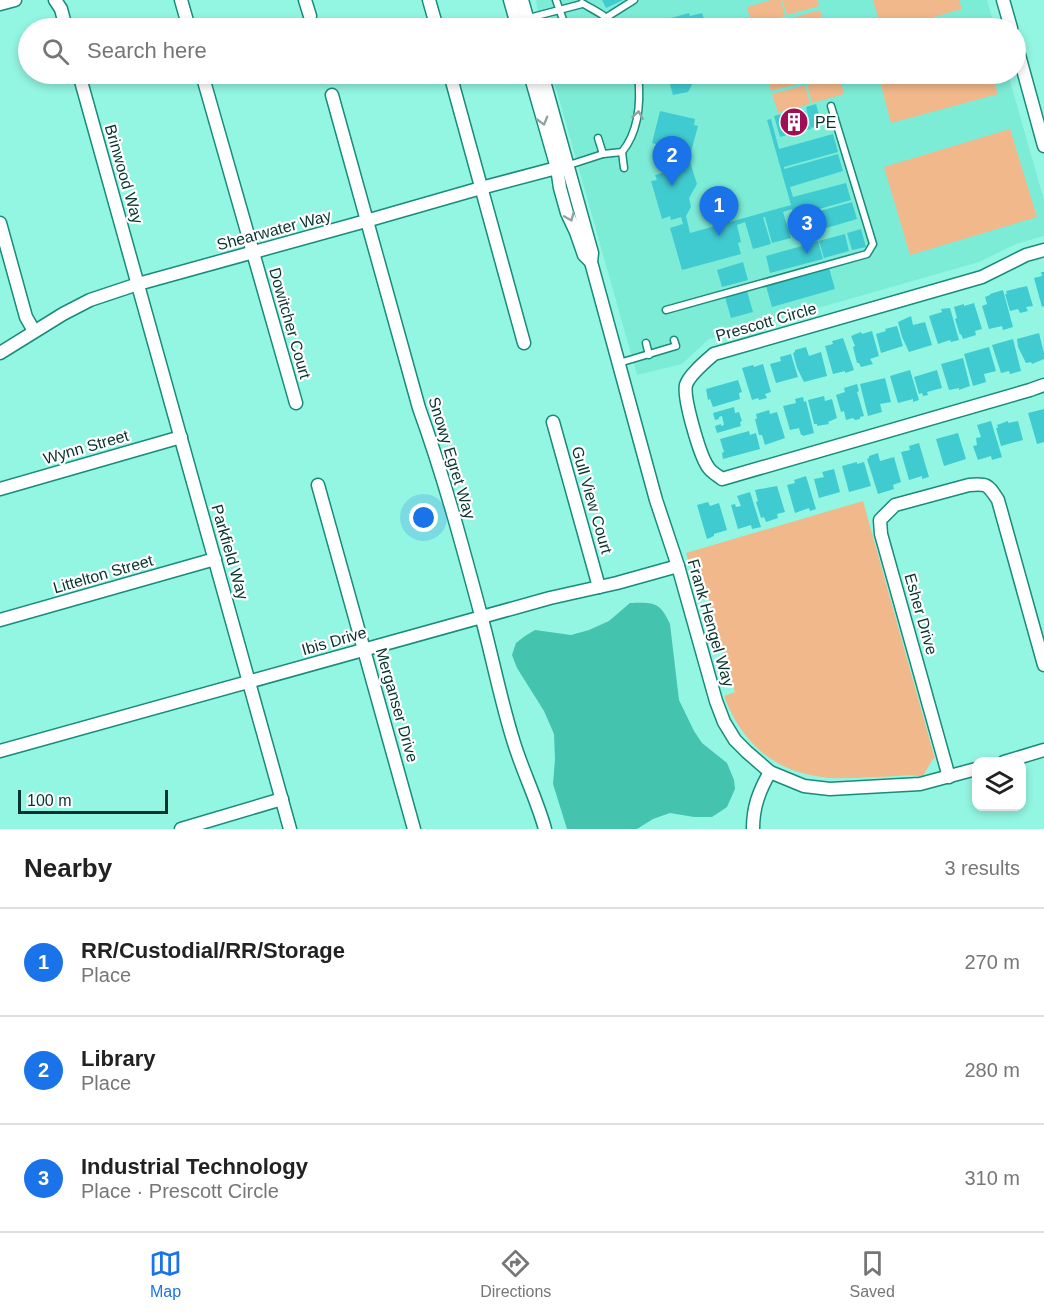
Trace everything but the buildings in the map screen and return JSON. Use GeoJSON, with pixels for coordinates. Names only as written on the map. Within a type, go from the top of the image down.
{"type":"FeatureCollection","features":[{"type":"Feature","properties":{"kind":"street"},"geometry":{"type":"LineString","coordinates":[[0,4],[15,0]]}},
{"type":"Feature","properties":{"kind":"street"},"geometry":{"type":"LineString","coordinates":[[55,0],[63,18]]}},
{"type":"Feature","properties":{"kind":"street"},"geometry":{"type":"LineString","coordinates":[[181,0],[186,18]]}},
{"type":"Feature","properties":{"kind":"street"},"geometry":{"type":"LineString","coordinates":[[305,0],[310,16]]}},
{"type":"Feature","properties":{"kind":"street"},"geometry":{"type":"LineString","coordinates":[[429,0],[434,18]]}},
{"type":"Feature","properties":{"kind":"street"},"geometry":{"type":"LineString","coordinates":[[510,0],[520,18]]}},
{"type":"Feature","properties":{"kind":"street"},"geometry":{"type":"LineString","coordinates":[[522,0],[523,18]]}},
{"type":"Feature","properties":{"kind":"street"},"geometry":{"type":"LineString","coordinates":[[1003,0],[1008,18]]}},
{"type":"Feature","properties":{"kind":"street"},"geometry":{"type":"LineString","coordinates":[[1026,75],[1041,121],[1044,146]]}},
{"type":"Feature","properties":{"kind":"street","name":"Brinwood Way"},"geometry":{"type":"LineString","coordinates":[[82,84],[138,284]]}},
{"type":"Feature","properties":{"kind":"street","name":"Dowitcher Court"},"geometry":{"type":"LineString","coordinates":[[205,84],[296,403]]}},
{"type":"Feature","properties":{"kind":"street"},"geometry":{"type":"LineString","coordinates":[[453,84],[524,343]]}},
{"type":"Feature","properties":{"kind":"street","name":"Frank Hengel Way"},"geometry":{"type":"LineString","coordinates":[[533,84],[592,253],[591,262],[656,500],[678,566],[711,684],[724,722],[735,740],[770,772],[804,786],[830,789],[921,784],[972,770]]}},
{"type":"Feature","properties":{"kind":"street","name":"Frank Hengel Way"},"geometry":{"type":"LineString","coordinates":[[545,84],[562,167]]}},
{"type":"Feature","properties":{"kind":"street","name":"Snowy Egret Way"},"geometry":{"type":"LineString","coordinates":[[332,95],[419,408],[434,451],[481,617],[514,742],[546,829]]}},
{"type":"Feature","properties":{"kind":"street","name":"Shearwater Way"},"geometry":{"type":"LineString","coordinates":[[0,353],[90,300],[138,284],[562,167]]}},
{"type":"Feature","properties":{"kind":"street"},"geometry":{"type":"LineString","coordinates":[[0,223],[26,317],[34,331]]}},
{"type":"Feature","properties":{"kind":"street","name":"Prescott Circle"},"geometry":{"type":"LineString","coordinates":[[1044,250],[1026,255],[982,277],[714,354],[698,368],[686,385],[687,405],[702,456],[708,468],[722,479],[1044,385]]}},
{"type":"Feature","properties":{"kind":"street","name":"Parkfield Way"},"geometry":{"type":"LineString","coordinates":[[138,284],[290,829]]}},
{"type":"Feature","properties":{"kind":"street","name":"Gull View Court"},"geometry":{"type":"LineString","coordinates":[[553,422],[599,587]]}},
{"type":"Feature","properties":{"kind":"street","name":"Wynn Street"},"geometry":{"type":"LineString","coordinates":[[0,489],[181,437]]}},
{"type":"Feature","properties":{"kind":"street","name":"Esher Drive"},"geometry":{"type":"LineString","coordinates":[[949,777],[881,534],[880,520],[895,505],[969,485],[979,484],[989,487],[999,500],[1044,665]]}},
{"type":"Feature","properties":{"kind":"street","name":"Merganser Drive"},"geometry":{"type":"LineString","coordinates":[[318,485],[414,829]]}},
{"type":"Feature","properties":{"kind":"street","name":"Littelton Street"},"geometry":{"type":"LineString","coordinates":[[0,620],[215,559]]}},
{"type":"Feature","properties":{"kind":"street","name":"Ibis Drive"},"geometry":{"type":"LineString","coordinates":[[0,751],[550,598],[678,566]]}},
{"type":"Feature","properties":{"kind":"street"},"geometry":{"type":"LineString","coordinates":[[1021,757],[1044,750]]}},
{"type":"Feature","properties":{"kind":"street"},"geometry":{"type":"LineString","coordinates":[[753,829],[753,813],[757,798],[770,772]]}},
{"type":"Feature","properties":{"kind":"street"},"geometry":{"type":"LineString","coordinates":[[181,829],[282,800]]}},
{"type":"Feature","properties":{"kind":"lane"},"geometry":{"type":"LineString","coordinates":[[556,0],[563,18]]}},
{"type":"Feature","properties":{"kind":"lane"},"geometry":{"type":"LineString","coordinates":[[539,18],[582,2],[607,17],[634,0]]}},
{"type":"Feature","properties":{"kind":"lane"},"geometry":{"type":"LineString","coordinates":[[562,167],[603,154],[621,152],[628,144],[638,120],[639,84]]}},
{"type":"Feature","properties":{"kind":"lane"},"geometry":{"type":"LineString","coordinates":[[666,310],[867,254],[873,244],[831,105]]}},
{"type":"Feature","properties":{"kind":"lane"},"geometry":{"type":"LineString","coordinates":[[598,138],[603,154]]}},
{"type":"Feature","properties":{"kind":"lane"},"geometry":{"type":"LineString","coordinates":[[621,152],[624,168]]}},
{"type":"Feature","properties":{"kind":"lane"},"geometry":{"type":"LineString","coordinates":[[619,363],[676,346],[675,340]]}},
{"type":"Feature","properties":{"kind":"lane"},"geometry":{"type":"LineString","coordinates":[[646,343],[649,355]]}},
{"type":"Feature","properties":{"kind":"shaded area"},"geometry":{"type":"Polygon","coordinates":[[[536,0],[987,0],[992,18],[539,18],[536,0]]]}},
{"type":"Feature","properties":{"kind":"shaded area"},"geometry":{"type":"Polygon","coordinates":[[[771,0],[781,0],[785,16],[750,18],[747,7],[771,0]]]}},
{"type":"Feature","properties":{"kind":"shaded area"},"geometry":{"type":"Polygon","coordinates":[[[782,0],[818,0],[819,6],[787,15],[782,0]]]}},
{"type":"Feature","properties":{"kind":"shaded area"},"geometry":{"type":"Polygon","coordinates":[[[873,0],[959,0],[962,9],[930,18],[878,18],[873,0]]]}},
{"type":"Feature","properties":{"kind":"shaded area"},"geometry":{"type":"Polygon","coordinates":[[[820,10],[822,18],[792,18],[820,10]]]}},
{"type":"Feature","properties":{"kind":"shaded area"},"geometry":{"type":"Polygon","coordinates":[[[555,84],[1011,84],[1044,200],[1044,236],[1016,244],[979,262],[709,339],[682,364],[637,375],[555,84]]]}},
{"type":"Feature","properties":{"kind":"shaded area"},"geometry":{"type":"Polygon","coordinates":[[[769,84],[797,84],[771,91],[769,84]]]}},
{"type":"Feature","properties":{"kind":"shaded area"},"geometry":{"type":"Polygon","coordinates":[[[841,84],[844,94],[812,103],[807,85],[841,84]]]}},
{"type":"Feature","properties":{"kind":"shaded area"},"geometry":{"type":"Polygon","coordinates":[[[881,84],[995,84],[998,94],[891,123],[881,84]]]}},
{"type":"Feature","properties":{"kind":"shaded area"},"geometry":{"type":"Polygon","coordinates":[[[805,85],[810,104],[778,113],[772,94],[805,85]]]}},
{"type":"Feature","properties":{"kind":"shaded area"},"geometry":{"type":"Polygon","coordinates":[[[1010,129],[1037,217],[910,255],[884,167],[1010,129]]]}},
{"type":"Feature","properties":{"kind":"shaded area"},"geometry":{"type":"Polygon","coordinates":[[[863,501],[935,759],[924,777],[907,775],[843,778],[804,774],[774,761],[749,740],[739,727],[724,696],[735,692],[699,564],[690,566],[686,553],[863,501]]]}},
{"type":"Feature","properties":{"kind":"shaded area"},"geometry":{"type":"Polygon","coordinates":[[[630,603],[651,603],[663,611],[670,624],[679,700],[702,743],[727,763],[735,789],[727,807],[712,817],[670,813],[653,819],[637,829],[567,829],[553,784],[554,734],[544,711],[517,668],[512,655],[516,643],[535,630],[571,635],[589,630],[609,621],[630,603]]]}},
{"type":"Feature","properties":{"kind":"place","name":"PE"},"geometry":{"type":"Point","coordinates":[794,122]}},
{"type":"Feature","properties":{"kind":"place","name":"Library"},"geometry":{"type":"Point","coordinates":[672,186]}},
{"type":"Feature","properties":{"kind":"place","name":"RR/Custodial/RR/Storage"},"geometry":{"type":"Point","coordinates":[719,236]}},
{"type":"Feature","properties":{"kind":"place","name":"Industrial Technology"},"geometry":{"type":"Point","coordinates":[807,254]}}]}
